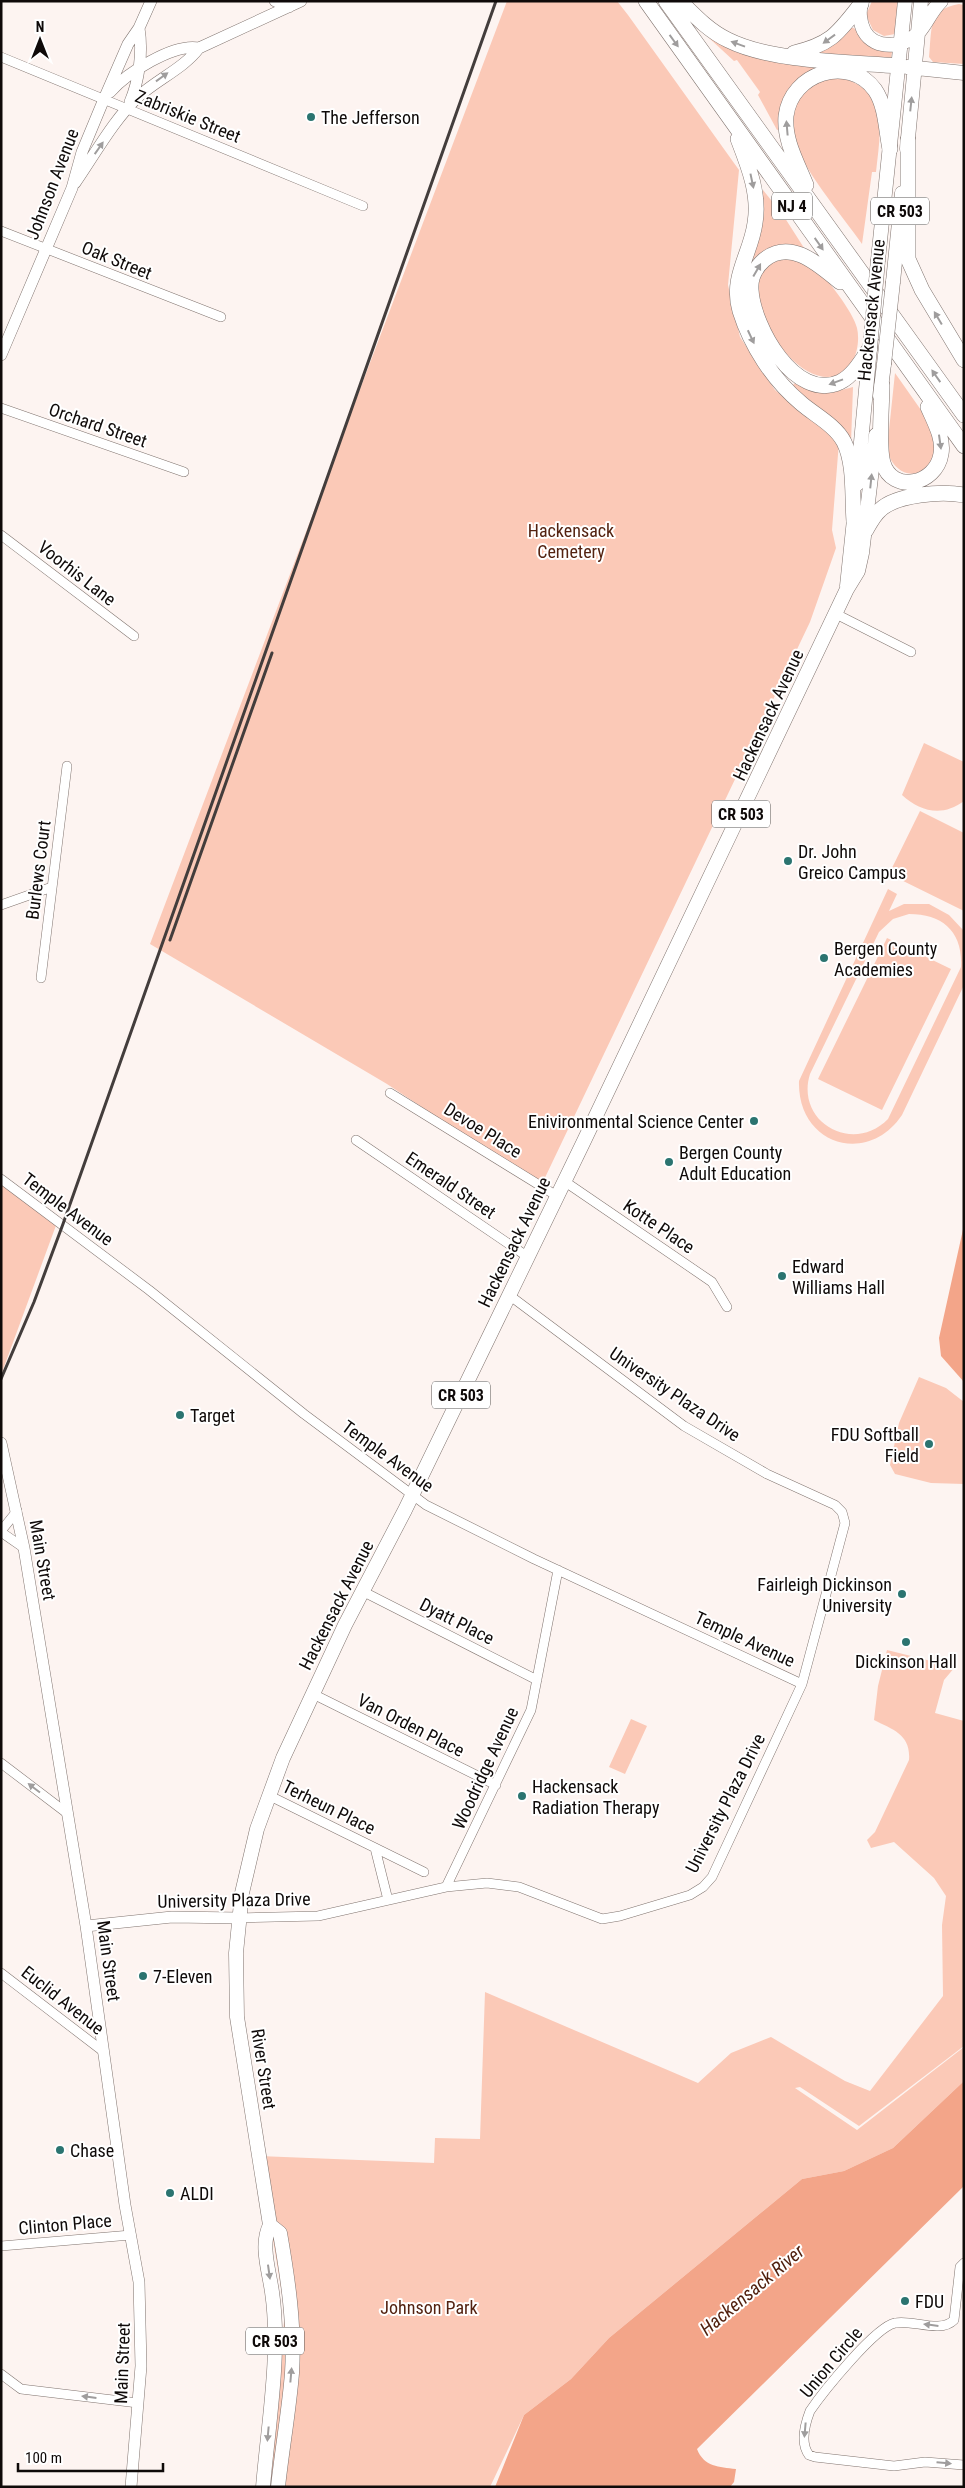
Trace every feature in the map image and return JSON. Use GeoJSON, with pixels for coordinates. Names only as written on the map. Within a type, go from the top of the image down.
{"type":"FeatureCollection","features":[{"type":"Feature","properties":{"kind":"highway","name":"NJ 4"},"geometry":{"type":"LineString","coordinates":[[646,1],[964,446]]}},
{"type":"Feature","properties":{"kind":"highway","name":"NJ 4"},"geometry":{"type":"LineString","coordinates":[[666,1],[964,415]]}},
{"type":"Feature","properties":{"kind":"highway"},"geometry":{"type":"LineString","coordinates":[[680,1],[704,25],[728,40],[742,46],[785,55],[899,66]]}},
{"type":"Feature","properties":{"kind":"highway"},"geometry":{"type":"LineString","coordinates":[[785,55],[816,47],[827,42],[840,30],[861,2]]}},
{"type":"Feature","properties":{"kind":"highway"},"geometry":{"type":"LineString","coordinates":[[814,207],[790,147],[786,123],[789,104],[802,84],[819,74],[830,72],[849,73],[864,80],[876,92],[880,101],[890,149]]}},
{"type":"Feature","properties":{"kind":"highway"},"geometry":{"type":"LineString","coordinates":[[730,118],[751,173],[756,203],[756,222],[737,282],[737,298],[740,311],[753,342],[775,377],[801,403],[837,432],[845,443],[860,525],[880,510],[896,502],[929,494],[964,495]]}},
{"type":"Feature","properties":{"kind":"highway"},"geometry":{"type":"LineString","coordinates":[[908,140],[908,259],[922,290],[964,360]]}},
{"type":"Feature","properties":{"kind":"highway"},"geometry":{"type":"LineString","coordinates":[[855,294],[807,257],[789,251],[773,254],[761,262],[753,275],[751,286],[758,317],[775,352],[790,370],[806,380],[828,385],[841,382],[856,367],[870,348]]}},
{"type":"Feature","properties":{"kind":"highway"},"geometry":{"type":"LineString","coordinates":[[882,385],[883,462],[890,474],[899,479],[918,481],[932,473],[942,454],[938,432],[916,380]]}},
{"type":"Feature","properties":{"kind":"main road","name":"Johnson Avenue"},"geometry":{"type":"LineString","coordinates":[[1,355],[72,188],[82,152],[104,99],[128,44],[139,28],[151,1]]}},
{"type":"Feature","properties":{"kind":"main road"},"geometry":{"type":"LineString","coordinates":[[275,1],[289,7]]}},
{"type":"Feature","properties":{"kind":"main road"},"geometry":{"type":"LineString","coordinates":[[72,188],[127,109],[156,82],[192,58],[199,48],[301,1]]}},
{"type":"Feature","properties":{"kind":"main road","name":"Hackensack Avenue"},"geometry":{"type":"LineString","coordinates":[[860,525],[870,348],[906,1]]}},
{"type":"Feature","properties":{"kind":"main road","name":"Hackensack Avenue"},"geometry":{"type":"LineString","coordinates":[[239,1918],[248,1866],[268,1795],[313,1694],[362,1591],[412,1496],[528,1257],[847,589],[860,525],[882,385],[921,1]]}},
{"type":"Feature","properties":{"kind":"main road"},"geometry":{"type":"LineString","coordinates":[[861,2],[860,19],[864,30],[870,38],[884,45],[901,45],[918,33],[930,11],[941,1]]}},
{"type":"Feature","properties":{"kind":"main road","name":"Johnson Avenue"},"geometry":{"type":"LineString","coordinates":[[127,109],[134,92],[138,68],[141,43],[139,28]]}},
{"type":"Feature","properties":{"kind":"main road"},"geometry":{"type":"LineString","coordinates":[[104,99],[119,83],[138,68],[189,46],[199,48]]}},
{"type":"Feature","properties":{"kind":"main road"},"geometry":{"type":"LineString","coordinates":[[899,66],[964,73]]}},
{"type":"Feature","properties":{"kind":"main road","name":"Main Street"},"geometry":{"type":"LineString","coordinates":[[1,1443],[24,1548],[68,1814],[139,2282],[141,2357],[131,2487]]}},
{"type":"Feature","properties":{"kind":"main road","name":"University Plaza Drive"},"geometry":{"type":"LineString","coordinates":[[86,1926],[172,1917],[239,1918]]}},
{"type":"Feature","properties":{"kind":"main road","name":"River Street"},"geometry":{"type":"LineString","coordinates":[[239,1918],[236,1953],[237,2017],[270,2225],[264,2237],[273,2295],[275,2342],[263,2487]]}},
{"type":"Feature","properties":{"kind":"main road","name":"River Street"},"geometry":{"type":"LineString","coordinates":[[270,2225],[280,2233],[290,2306],[292,2340],[292,2373],[278,2487]]}},
{"type":"Feature","properties":{"kind":"street","name":"Zabriskie Street"},"geometry":{"type":"LineString","coordinates":[[1,57],[363,206]]}},
{"type":"Feature","properties":{"kind":"street","name":"Oak Street"},"geometry":{"type":"LineString","coordinates":[[1,231],[221,318]]}},
{"type":"Feature","properties":{"kind":"street","name":"Orchard Street"},"geometry":{"type":"LineString","coordinates":[[1,408],[184,472]]}},
{"type":"Feature","properties":{"kind":"street","name":"Voorhis Lane"},"geometry":{"type":"LineString","coordinates":[[1,534],[134,636]]}},
{"type":"Feature","properties":{"kind":"street"},"geometry":{"type":"LineString","coordinates":[[836,614],[911,652]]}},
{"type":"Feature","properties":{"kind":"street","name":"Burlews Court"},"geometry":{"type":"LineString","coordinates":[[40,978],[67,766]]}},
{"type":"Feature","properties":{"kind":"street"},"geometry":{"type":"LineString","coordinates":[[1,905],[52,887]]}},
{"type":"Feature","properties":{"kind":"street","name":"Devoe Place"},"geometry":{"type":"LineString","coordinates":[[390,1094],[557,1196]]}},
{"type":"Feature","properties":{"kind":"street","name":"Emerald Street"},"geometry":{"type":"LineString","coordinates":[[356,1140],[528,1257]]}},
{"type":"Feature","properties":{"kind":"street","name":"Temple Avenue"},"geometry":{"type":"LineString","coordinates":[[1,1179],[149,1290],[304,1414],[426,1505],[558,1570],[802,1684]]}},
{"type":"Feature","properties":{"kind":"street","name":"Kotte Place"},"geometry":{"type":"LineString","coordinates":[[564,1181],[712,1282],[727,1307]]}},
{"type":"Feature","properties":{"kind":"street","name":"University Plaza Drive"},"geometry":{"type":"LineString","coordinates":[[239,1918],[318,1916],[446,1887],[487,1882],[506,1884],[602,1919],[620,1916],[690,1895],[712,1877],[802,1684],[845,1523],[842,1512],[835,1506],[767,1474],[684,1426],[509,1295]]}},
{"type":"Feature","properties":{"kind":"street"},"geometry":{"type":"LineString","coordinates":[[17,1511],[1,1532],[24,1548]]}},
{"type":"Feature","properties":{"kind":"street","name":"Woodridge Avenue"},"geometry":{"type":"LineString","coordinates":[[446,1887],[531,1710],[558,1570]]}},
{"type":"Feature","properties":{"kind":"street","name":"Dyatt Place"},"geometry":{"type":"LineString","coordinates":[[362,1591],[537,1680]]}},
{"type":"Feature","properties":{"kind":"street","name":"Van Orden Place"},"geometry":{"type":"LineString","coordinates":[[313,1694],[496,1785]]}},
{"type":"Feature","properties":{"kind":"street"},"geometry":{"type":"LineString","coordinates":[[1,1763],[68,1814]]}},
{"type":"Feature","properties":{"kind":"street","name":"Terheun Place"},"geometry":{"type":"LineString","coordinates":[[268,1795],[424,1872]]}},
{"type":"Feature","properties":{"kind":"street","name":"Terheun Place"},"geometry":{"type":"LineString","coordinates":[[375,1848],[388,1900]]}},
{"type":"Feature","properties":{"kind":"street","name":"Euclid Avenue"},"geometry":{"type":"LineString","coordinates":[[1,1973],[104,2052]]}},
{"type":"Feature","properties":{"kind":"street","name":"Clinton Place"},"geometry":{"type":"LineString","coordinates":[[1,2246],[131,2235]]}},
{"type":"Feature","properties":{"kind":"street","name":"Union Circle"},"geometry":{"type":"LineString","coordinates":[[964,2263],[960,2267],[954,2320],[949,2324],[941,2326],[893,2323],[878,2332],[810,2411],[806,2421],[804,2443],[809,2455],[816,2457],[894,2466],[925,2462],[964,2465]]}},
{"type":"Feature","properties":{"kind":"street"},"geometry":{"type":"LineString","coordinates":[[1,2374],[21,2389],[138,2403]]}},
{"type":"Feature","properties":{"kind":"green space","name":"Hackensack Cemetery"},"geometry":{"type":"Polygon","coordinates":[[[507,1],[617,1],[628,15],[739,170],[728,285],[740,337],[775,390],[839,442],[832,530],[836,548],[810,622],[541,1186],[387,1084],[150,944],[507,1]]]}},
{"type":"Feature","properties":{"kind":"green space"},"geometry":{"type":"Polygon","coordinates":[[[872,1],[898,1],[895,34],[884,36],[873,30],[866,15],[872,1]]]}},
{"type":"Feature","properties":{"kind":"green space"},"geometry":{"type":"Polygon","coordinates":[[[959,4],[964,5],[964,64],[933,62],[929,57],[931,30],[936,16],[941,11],[959,4]]]}},
{"type":"Feature","properties":{"kind":"green space"},"geometry":{"type":"Polygon","coordinates":[[[851,28],[854,28],[875,48],[892,52],[891,58],[819,53],[851,28]]]}},
{"type":"Feature","properties":{"kind":"green space"},"geometry":{"type":"Polygon","coordinates":[[[711,36],[829,66],[806,75],[791,87],[783,104],[780,129],[777,130],[758,95],[760,92],[737,60],[734,61],[709,38],[711,36]]]}},
{"type":"Feature","properties":{"kind":"green space"},"geometry":{"type":"Polygon","coordinates":[[[842,78],[857,84],[868,93],[875,103],[879,116],[880,129],[876,172],[872,172],[862,244],[812,176],[796,147],[792,134],[791,117],[793,108],[802,94],[815,83],[828,79],[842,78]]]}},
{"type":"Feature","properties":{"kind":"green space"},"geometry":{"type":"Polygon","coordinates":[[[763,190],[783,215],[806,251],[775,247],[756,256],[749,263],[763,205],[763,190]]]}},
{"type":"Feature","properties":{"kind":"green space"},"geometry":{"type":"Polygon","coordinates":[[[789,257],[806,261],[814,266],[839,296],[855,321],[858,342],[855,357],[847,369],[836,376],[820,376],[804,369],[788,356],[766,321],[759,302],[758,285],[763,271],[772,263],[789,257]]]}},
{"type":"Feature","properties":{"kind":"green space"},"geometry":{"type":"Polygon","coordinates":[[[895,373],[928,420],[937,450],[928,466],[917,473],[911,474],[895,466],[887,449],[895,373]]]}},
{"type":"Feature","properties":{"kind":"green space"},"geometry":{"type":"Polygon","coordinates":[[[796,382],[812,390],[830,393],[853,387],[851,443],[841,426],[792,386],[796,382]]]}},
{"type":"Feature","properties":{"kind":"green space"},"geometry":{"type":"Polygon","coordinates":[[[924,743],[964,762],[964,801],[956,806],[940,811],[924,809],[902,795],[924,743]]]}},
{"type":"Feature","properties":{"kind":"green space"},"geometry":{"type":"Polygon","coordinates":[[[920,811],[964,833],[964,911],[889,874],[920,811]]]}},
{"type":"Feature","properties":{"kind":"green space"},"geometry":{"type":"Polygon","coordinates":[[[888,889],[897,894],[889,911],[904,904],[929,904],[949,915],[964,931],[964,985],[902,1115],[887,1131],[871,1140],[854,1144],[837,1141],[821,1133],[809,1120],[801,1103],[799,1081],[888,889]],[[909,914],[893,919],[879,932],[810,1074],[808,1091],[811,1106],[819,1119],[830,1128],[844,1133],[859,1134],[874,1129],[888,1119],[961,967],[961,955],[958,944],[948,927],[932,917],[909,914]]]}},
{"type":"Feature","properties":{"kind":"green space"},"geometry":{"type":"Polygon","coordinates":[[[887,938],[951,969],[882,1110],[818,1079],[887,938]]]}},
{"type":"Feature","properties":{"kind":"green space"},"geometry":{"type":"Polygon","coordinates":[[[1,1179],[58,1220],[1,1375],[1,1179]]]}},
{"type":"Feature","properties":{"kind":"green space","name":"FDU Softball Field"},"geometry":{"type":"Polygon","coordinates":[[[919,1377],[946,1388],[964,1402],[964,1484],[931,1483],[895,1474],[890,1465],[899,1423],[919,1377]]]}},
{"type":"Feature","properties":{"kind":"green space","name":"Johnson Park"},"geometry":{"type":"Polygon","coordinates":[[[887,1650],[955,1667],[944,1680],[935,1713],[964,1721],[964,2046],[859,2126],[800,2087],[795,2088],[857,2130],[964,2047],[964,2081],[893,2148],[844,2171],[802,2179],[609,2338],[571,2379],[524,2415],[490,2487],[268,2487],[285,2312],[259,2156],[434,2163],[435,2138],[480,2139],[485,1992],[698,2083],[731,2053],[771,2037],[845,2081],[870,2091],[943,1996],[942,1925],[946,1896],[934,1878],[894,1842],[871,1848],[867,1840],[875,1832],[909,1760],[907,1745],[900,1734],[874,1720],[878,1686],[887,1650]]]}},
{"type":"Feature","properties":{"kind":"green space"},"geometry":{"type":"Polygon","coordinates":[[[631,1719],[647,1726],[625,1774],[609,1767],[631,1719]]]}},
{"type":"Feature","properties":{"kind":"water"},"geometry":{"type":"Polygon","coordinates":[[[964,1225],[964,1382],[941,1356],[939,1338],[964,1225]]]}},
{"type":"Feature","properties":{"kind":"water","name":"Hackensack River"},"geometry":{"type":"Polygon","coordinates":[[[964,2081],[964,2186],[697,2449],[708,2463],[718,2467],[736,2469],[734,2482],[730,2487],[495,2487],[524,2415],[571,2379],[609,2338],[802,2179],[844,2171],[893,2148],[964,2081]]]}},
{"type":"Feature","properties":{"kind":"railway"},"geometry":{"type":"LineString","coordinates":[[1,1379],[34,1302],[63,1224],[496,1]]}},
{"type":"Feature","properties":{"kind":"railway"},"geometry":{"type":"LineString","coordinates":[[170,940],[272,653]]}},
{"type":"Feature","properties":{"kind":"place","name":"The Jefferson"},"geometry":{"type":"Point","coordinates":[311,117]}},
{"type":"Feature","properties":{"kind":"place","name":"Dr. John Greico Campus"},"geometry":{"type":"Point","coordinates":[788,861]}},
{"type":"Feature","properties":{"kind":"place","name":"Bergen County Academies"},"geometry":{"type":"Point","coordinates":[824,958]}},
{"type":"Feature","properties":{"kind":"place","name":"Enivironmental Science Center"},"geometry":{"type":"Point","coordinates":[754,1121]}},
{"type":"Feature","properties":{"kind":"place","name":"Bergen County Adult Education"},"geometry":{"type":"Point","coordinates":[669,1162]}},
{"type":"Feature","properties":{"kind":"place","name":"Edward Williams Hall"},"geometry":{"type":"Point","coordinates":[782,1276]}},
{"type":"Feature","properties":{"kind":"place","name":"Target"},"geometry":{"type":"Point","coordinates":[180,1415]}},
{"type":"Feature","properties":{"kind":"place","name":"FDU Softball Field"},"geometry":{"type":"Point","coordinates":[929,1444]}},
{"type":"Feature","properties":{"kind":"place","name":"Fairleigh Dickinson University"},"geometry":{"type":"Point","coordinates":[902,1594]}},
{"type":"Feature","properties":{"kind":"place","name":"Dickinson Hall"},"geometry":{"type":"Point","coordinates":[906,1642]}},
{"type":"Feature","properties":{"kind":"place","name":"Hackensack Radiation Therapy"},"geometry":{"type":"Point","coordinates":[522,1796]}},
{"type":"Feature","properties":{"kind":"place","name":"7-Eleven"},"geometry":{"type":"Point","coordinates":[143,1976]}},
{"type":"Feature","properties":{"kind":"place","name":"Chase"},"geometry":{"type":"Point","coordinates":[60,2150]}},
{"type":"Feature","properties":{"kind":"place","name":"ALDI"},"geometry":{"type":"Point","coordinates":[170,2193]}},
{"type":"Feature","properties":{"kind":"place","name":"FDU"},"geometry":{"type":"Point","coordinates":[905,2301]}}]}
